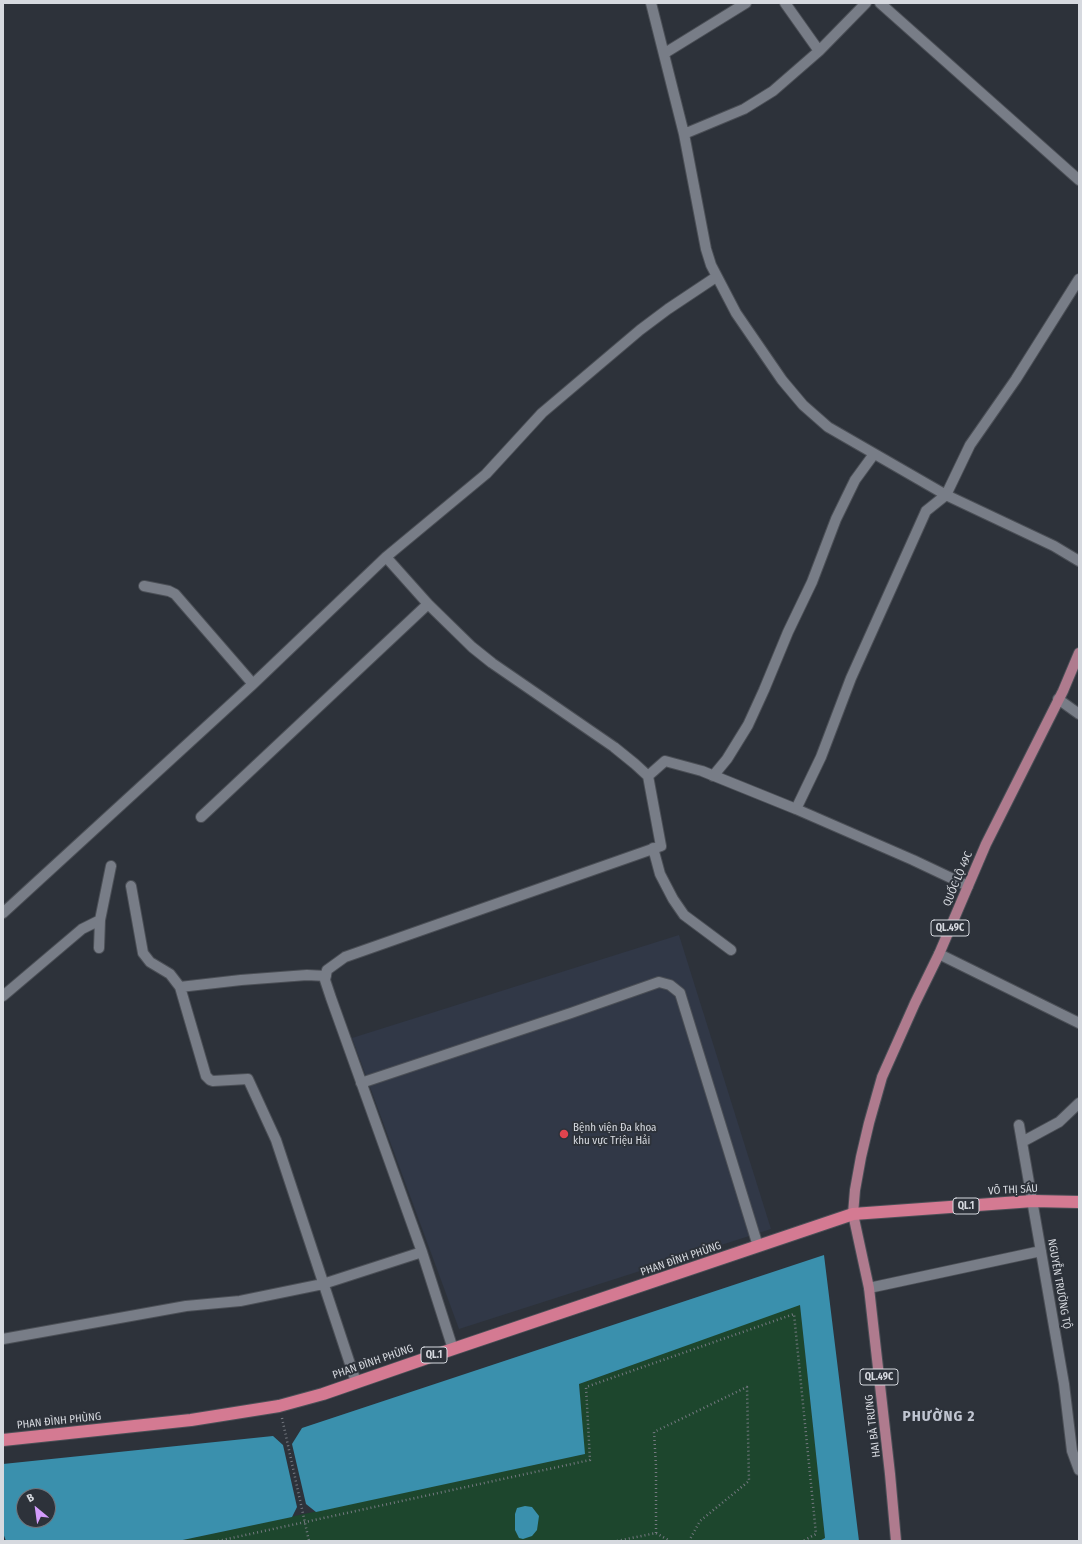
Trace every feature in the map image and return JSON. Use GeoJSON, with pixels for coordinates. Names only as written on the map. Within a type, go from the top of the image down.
{"type":"FeatureCollection","features":[{"type":"Feature","properties":{"kind":"highway","name":"VÕ THỊ SÁU"},"geometry":{"type":"LineString","coordinates":[[853,1214],[1033,1201],[1079,1202]]}},
{"type":"Feature","properties":{"kind":"highway","name":"PHAN ĐÌNH PHÙNG"},"geometry":{"type":"LineString","coordinates":[[3,1440],[191,1420],[279,1406],[323,1394],[853,1214]]}},
{"type":"Feature","properties":{"kind":"main road","name":"QUỐC LỘ 49C"},"geometry":{"type":"LineString","coordinates":[[853,1214],[855,1190],[861,1157],[882,1077],[939,954],[986,844],[1058,699],[1079,653]]}},
{"type":"Feature","properties":{"kind":"main road","name":"HAI BÀ TRƯNG"},"geometry":{"type":"LineString","coordinates":[[853,1214],[869,1288],[896,1541]]}},
{"type":"Feature","properties":{"kind":"street"},"geometry":{"type":"LineString","coordinates":[[651,3],[665,53],[684,134],[706,249],[716,277],[736,313],[767,359],[802,405],[828,427],[946,495],[1054,546],[1079,561]]}},
{"type":"Feature","properties":{"kind":"street"},"geometry":{"type":"LineString","coordinates":[[665,53],[746,3]]}},
{"type":"Feature","properties":{"kind":"street"},"geometry":{"type":"LineString","coordinates":[[785,3],[819,51]]}},
{"type":"Feature","properties":{"kind":"street"},"geometry":{"type":"LineString","coordinates":[[684,134],[744,109],[773,91],[819,51],[866,3]]}},
{"type":"Feature","properties":{"kind":"street"},"geometry":{"type":"LineString","coordinates":[[880,3],[1079,180]]}},
{"type":"Feature","properties":{"kind":"street"},"geometry":{"type":"LineString","coordinates":[[3,913],[253,684],[386,557],[472,487],[491,469],[542,413],[640,330],[668,309],[716,277]]}},
{"type":"Feature","properties":{"kind":"street"},"geometry":{"type":"LineString","coordinates":[[796,809],[821,757],[851,678],[926,511],[946,495],[970,446],[1016,379],[1079,279]]}},
{"type":"Feature","properties":{"kind":"street"},"geometry":{"type":"LineString","coordinates":[[713,776],[727,759],[748,725],[788,632],[812,582],[836,519],[855,480],[874,454]]}},
{"type":"Feature","properties":{"kind":"street"},"geometry":{"type":"LineString","coordinates":[[386,557],[428,604],[472,647],[492,663],[614,747],[648,776],[660,846],[345,958],[327,970],[325,980],[422,1252],[453,1349]]}},
{"type":"Feature","properties":{"kind":"street"},"geometry":{"type":"LineString","coordinates":[[144,586],[176,594],[253,684]]}},
{"type":"Feature","properties":{"kind":"street"},"geometry":{"type":"LineString","coordinates":[[200,817],[428,604]]}},
{"type":"Feature","properties":{"kind":"street"},"geometry":{"type":"LineString","coordinates":[[1058,699],[1079,714]]}},
{"type":"Feature","properties":{"kind":"street"},"geometry":{"type":"LineString","coordinates":[[648,776],[665,760],[713,776],[796,809],[913,860],[968,886]]}},
{"type":"Feature","properties":{"kind":"street"},"geometry":{"type":"LineString","coordinates":[[653,848],[660,874],[673,899],[684,915],[731,950]]}},
{"type":"Feature","properties":{"kind":"street"},"geometry":{"type":"LineString","coordinates":[[99,948],[100,920],[111,866]]}},
{"type":"Feature","properties":{"kind":"street"},"geometry":{"type":"LineString","coordinates":[[131,886],[143,953],[146,958],[170,974],[180,987],[208,1078],[213,1081],[248,1079],[276,1140],[356,1382]]}},
{"type":"Feature","properties":{"kind":"street"},"geometry":{"type":"LineString","coordinates":[[3,996],[82,929],[100,920]]}},
{"type":"Feature","properties":{"kind":"street"},"geometry":{"type":"LineString","coordinates":[[939,954],[1079,1023]]}},
{"type":"Feature","properties":{"kind":"street"},"geometry":{"type":"LineString","coordinates":[[180,987],[241,980],[307,975],[326,976]]}},
{"type":"Feature","properties":{"kind":"street"},"geometry":{"type":"LineString","coordinates":[[361,1083],[659,982],[670,985],[680,993],[758,1246]]}},
{"type":"Feature","properties":{"kind":"street"},"geometry":{"type":"LineString","coordinates":[[1022,1142],[1059,1122],[1079,1103]]}},
{"type":"Feature","properties":{"kind":"street","name":"NGUYỄN TRƯỜNG TỘ"},"geometry":{"type":"LineString","coordinates":[[1019,1125],[1064,1384],[1072,1451],[1079,1470]]}},
{"type":"Feature","properties":{"kind":"street"},"geometry":{"type":"LineString","coordinates":[[869,1288],[1041,1251]]}},
{"type":"Feature","properties":{"kind":"street"},"geometry":{"type":"LineString","coordinates":[[3,1338],[186,1306],[240,1301],[323,1284],[422,1252]]}},
{"type":"Feature","properties":{"kind":"path"},"geometry":{"type":"LineString","coordinates":[[218,1541],[590,1460],[586,1387],[794,1314],[816,1534],[803,1541]]}},
{"type":"Feature","properties":{"kind":"path"},"geometry":{"type":"LineString","coordinates":[[656,1534],[656,1466],[654,1432],[747,1387],[749,1481],[700,1521],[689,1541]]}},
{"type":"Feature","properties":{"kind":"path"},"geometry":{"type":"LineString","coordinates":[[279,1406],[309,1541]]}},
{"type":"Feature","properties":{"kind":"path"},"geometry":{"type":"LineString","coordinates":[[617,1541],[656,1534],[670,1541]]}},
{"type":"Feature","properties":{"kind":"shaded area","name":"Bệnh viện Đa khoa khu vực Triệu Hải"},"geometry":{"type":"Polygon","coordinates":[[[679,935],[771,1229],[459,1329],[352,1038],[679,935]]]}},
{"type":"Feature","properties":{"kind":"green space"},"geometry":{"type":"Polygon","coordinates":[[[800,1304],[825,1538],[819,1541],[178,1541],[584,1454],[579,1384],[800,1304]]]}},
{"type":"Feature","properties":{"kind":"water"},"geometry":{"type":"Polygon","coordinates":[[[824,1255],[859,1541],[819,1541],[825,1538],[800,1305],[579,1384],[585,1454],[316,1512],[306,1504],[292,1444],[302,1428],[824,1255]]]}},
{"type":"Feature","properties":{"kind":"water"},"geometry":{"type":"Polygon","coordinates":[[[273,1436],[283,1445],[297,1507],[292,1517],[178,1541],[6,1541],[3,1533],[3,1464],[273,1436]]]}},
{"type":"Feature","properties":{"kind":"water"},"geometry":{"type":"Polygon","coordinates":[[[525,1506],[532,1507],[539,1516],[537,1530],[532,1536],[523,1539],[519,1538],[515,1530],[515,1514],[517,1508],[525,1506]]]}},
{"type":"Feature","properties":{"kind":"place","name":"Bệnh viện Đa khoa khu vực Triệu Hải"},"geometry":{"type":"Point","coordinates":[564,1134]}},
{"type":"Feature","properties":{"kind":"district","name":"PHƯỜNG 2"},"geometry":{"type":"Point","coordinates":[939,1417]}}]}
